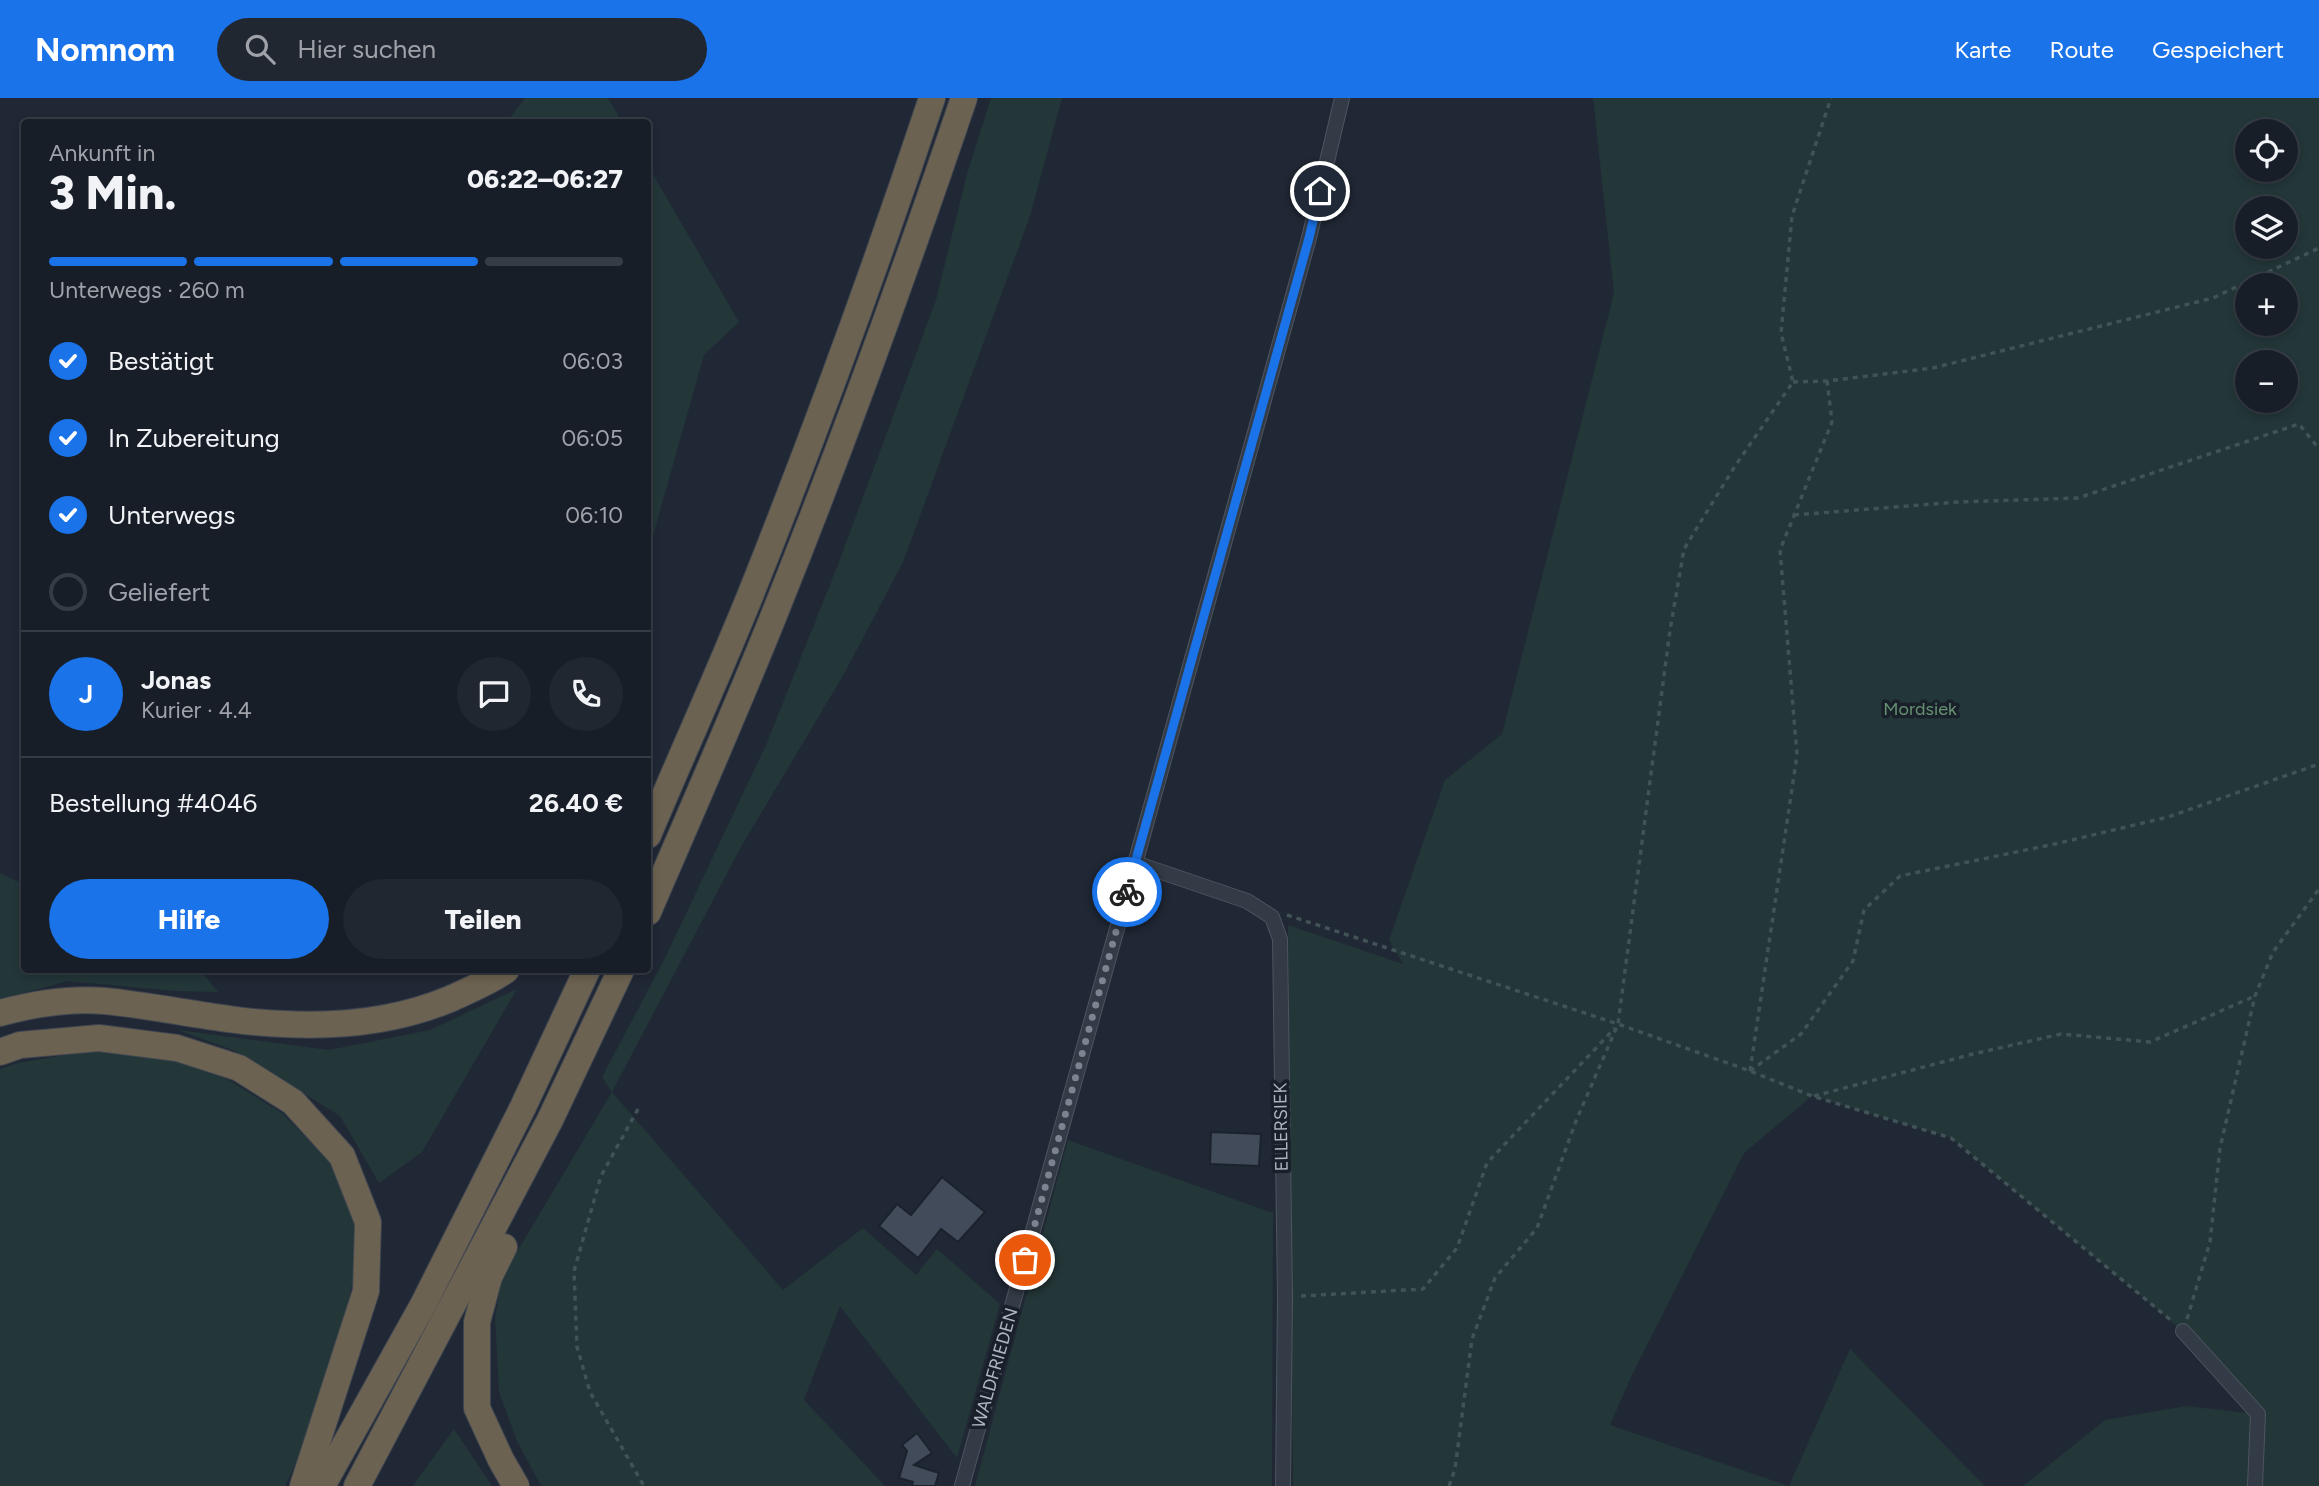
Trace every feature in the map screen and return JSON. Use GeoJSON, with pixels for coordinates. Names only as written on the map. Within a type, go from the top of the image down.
{"type":"FeatureCollection","features":[{"type":"Feature","properties":{"kind":"highway"},"geometry":{"type":"LineString","coordinates":[[651,828],[751,594],[822,411],[887,235],[932,98]]}},
{"type":"Feature","properties":{"kind":"highway"},"geometry":{"type":"LineString","coordinates":[[651,905],[742,695],[850,421],[915,244],[964,98]]}},
{"type":"Feature","properties":{"kind":"highway"},"geometry":{"type":"LineString","coordinates":[[651,809],[672,778]]}},
{"type":"Feature","properties":{"kind":"highway"},"geometry":{"type":"LineString","coordinates":[[0,1013],[25,1006],[103,1001],[282,1024],[384,1020],[430,1007],[500,973]]}},
{"type":"Feature","properties":{"kind":"highway"},"geometry":{"type":"LineString","coordinates":[[322,1486],[435,1280],[523,1107],[586,973]]}},
{"type":"Feature","properties":{"kind":"highway"},"geometry":{"type":"LineString","coordinates":[[357,1486],[550,1120],[620,973]]}},
{"type":"Feature","properties":{"kind":"highway"},"geometry":{"type":"LineString","coordinates":[[0,1052],[20,1045],[99,1038],[177,1048],[239,1068],[293,1102],[342,1156],[368,1222],[366,1291],[303,1486]]}},
{"type":"Feature","properties":{"kind":"highway"},"geometry":{"type":"LineString","coordinates":[[516,1486],[477,1408],[477,1322],[489,1277],[546,1160],[550,1120]]}},
{"type":"Feature","properties":{"kind":"street","name":"WALDFRIEDEN"},"geometry":{"type":"LineString","coordinates":[[962,1486],[1309,238],[1342,98]]}},
{"type":"Feature","properties":{"kind":"street"},"geometry":{"type":"LineString","coordinates":[[1135,863],[1247,901],[1272,917]]}},
{"type":"Feature","properties":{"kind":"street","name":"ELLERSIEK"},"geometry":{"type":"LineString","coordinates":[[1272,917],[1280,939],[1283,1486]]}},
{"type":"Feature","properties":{"kind":"street"},"geometry":{"type":"LineString","coordinates":[[2183,1331],[2258,1414],[2255,1486]]}},
{"type":"Feature","properties":{"kind":"path"},"geometry":{"type":"LineString","coordinates":[[1449,1486],[1455,1469],[1472,1339],[1495,1278],[1537,1228],[1576,1121],[1618,1024],[1670,630],[1684,549],[1735,466],[1793,382],[1781,334],[1792,216],[1830,98]]}},
{"type":"Feature","properties":{"kind":"path"},"geometry":{"type":"LineString","coordinates":[[1793,382],[1828,381],[1933,368],[2213,298],[2319,248]]}},
{"type":"Feature","properties":{"kind":"path"},"geometry":{"type":"LineString","coordinates":[[1750,1071],[1797,755],[1780,550],[1832,422],[1828,381]]}},
{"type":"Feature","properties":{"kind":"path"},"geometry":{"type":"LineString","coordinates":[[1794,515],[1958,502],[2078,498],[2299,424],[2319,449]]}},
{"type":"Feature","properties":{"kind":"path"},"geometry":{"type":"LineString","coordinates":[[1750,1071],[1801,1034],[1853,961],[1864,910],[1900,876],[2168,817],[2319,764]]}},
{"type":"Feature","properties":{"kind":"path"},"geometry":{"type":"LineString","coordinates":[[1272,917],[1283,914],[1618,1024],[1812,1096],[1951,1138],[2183,1331],[2210,1242],[2220,1148],[2255,996],[2273,952],[2319,889]]}},
{"type":"Feature","properties":{"kind":"path"},"geometry":{"type":"LineString","coordinates":[[1812,1096],[2061,1034],[2150,1042],[2255,996]]}},
{"type":"Feature","properties":{"kind":"path"},"geometry":{"type":"LineString","coordinates":[[1284,1297],[1423,1289],[1457,1248],[1487,1163],[1618,1024]]}},
{"type":"Feature","properties":{"kind":"path"},"geometry":{"type":"LineString","coordinates":[[638,1109],[601,1176],[574,1271],[577,1347],[590,1392],[644,1486]]}},
{"type":"Feature","properties":{"kind":"green space"},"geometry":{"type":"Polygon","coordinates":[[[525,98],[608,98],[620,119],[509,119],[525,98]]]}},
{"type":"Feature","properties":{"kind":"green space"},"geometry":{"type":"Polygon","coordinates":[[[991,98],[1062,98],[1030,216],[903,562],[844,674],[741,847],[612,1092],[602,1077],[665,958],[766,745],[839,562],[936,300],[967,174],[991,98]]]}},
{"type":"Feature","properties":{"kind":"green space","name":"Mordsiek"},"geometry":{"type":"Polygon","coordinates":[[[1593,98],[2319,98],[2319,1486],[2023,1486],[2105,1420],[2186,1406],[2256,1414],[2183,1331],[1951,1138],[1812,1096],[1744,1153],[1631,1377],[1610,1425],[1789,1486],[1293,1486],[1288,925],[1403,964],[1389,940],[1445,780],[1502,734],[1614,293],[1593,98]]]}},
{"type":"Feature","properties":{"kind":"green space"},"geometry":{"type":"Polygon","coordinates":[[[651,171],[739,322],[704,355],[651,542],[651,171]]]}},
{"type":"Feature","properties":{"kind":"green space"},"geometry":{"type":"Polygon","coordinates":[[[0,873],[21,884],[21,973],[202,973],[218,992],[175,991],[68,981],[0,999],[0,873]]]}},
{"type":"Feature","properties":{"kind":"green space"},"geometry":{"type":"Polygon","coordinates":[[[517,989],[422,1152],[379,1183],[340,1116],[235,1051],[178,1030],[329,1050],[430,1030],[517,989]]]}},
{"type":"Feature","properties":{"kind":"green space"},"geometry":{"type":"Polygon","coordinates":[[[89,1051],[168,1059],[227,1079],[282,1113],[329,1161],[354,1221],[353,1281],[319,1416],[285,1486],[0,1486],[0,1069],[18,1063],[89,1051]]]}},
{"type":"Feature","properties":{"kind":"green space"},"geometry":{"type":"Polygon","coordinates":[[[612,1092],[783,1290],[863,1228],[916,1275],[937,1249],[1000,1304],[957,1458],[840,1306],[804,1400],[885,1486],[541,1486],[517,1441],[499,1392],[495,1318],[502,1277],[612,1092]]]}},
{"type":"Feature","properties":{"kind":"green space"},"geometry":{"type":"Polygon","coordinates":[[[1068,1140],[1273,1213],[1272,1486],[975,1486],[1068,1140]]]}},
{"type":"Feature","properties":{"kind":"green space"},"geometry":{"type":"Polygon","coordinates":[[[1850,1349],[1985,1486],[1789,1486],[1850,1349]]]}},
{"type":"Feature","properties":{"kind":"green space"},"geometry":{"type":"Polygon","coordinates":[[[454,1429],[492,1486],[413,1486],[454,1429]]]}},
{"type":"Feature","properties":{"kind":"building"},"geometry":{"type":"Polygon","coordinates":[[[1211,1132],[1261,1134],[1259,1166],[1210,1164],[1211,1132]]]}},
{"type":"Feature","properties":{"kind":"building"},"geometry":{"type":"Polygon","coordinates":[[[942,1177],[985,1212],[958,1242],[941,1229],[918,1258],[879,1226],[897,1204],[911,1215],[942,1177]]]}},
{"type":"Feature","properties":{"kind":"building"},"geometry":{"type":"Polygon","coordinates":[[[917,1433],[932,1453],[914,1465],[939,1473],[935,1486],[912,1486],[913,1482],[899,1478],[907,1451],[902,1445],[917,1433]]]}},
{"type":"Feature","properties":{"kind":"way so far"},"geometry":{"type":"LineString","coordinates":[[1025,1260],[1127,892]]}},
{"type":"Feature","properties":{"kind":"route"},"geometry":{"type":"LineString","coordinates":[[1127,892],[1320,191]]}}]}
